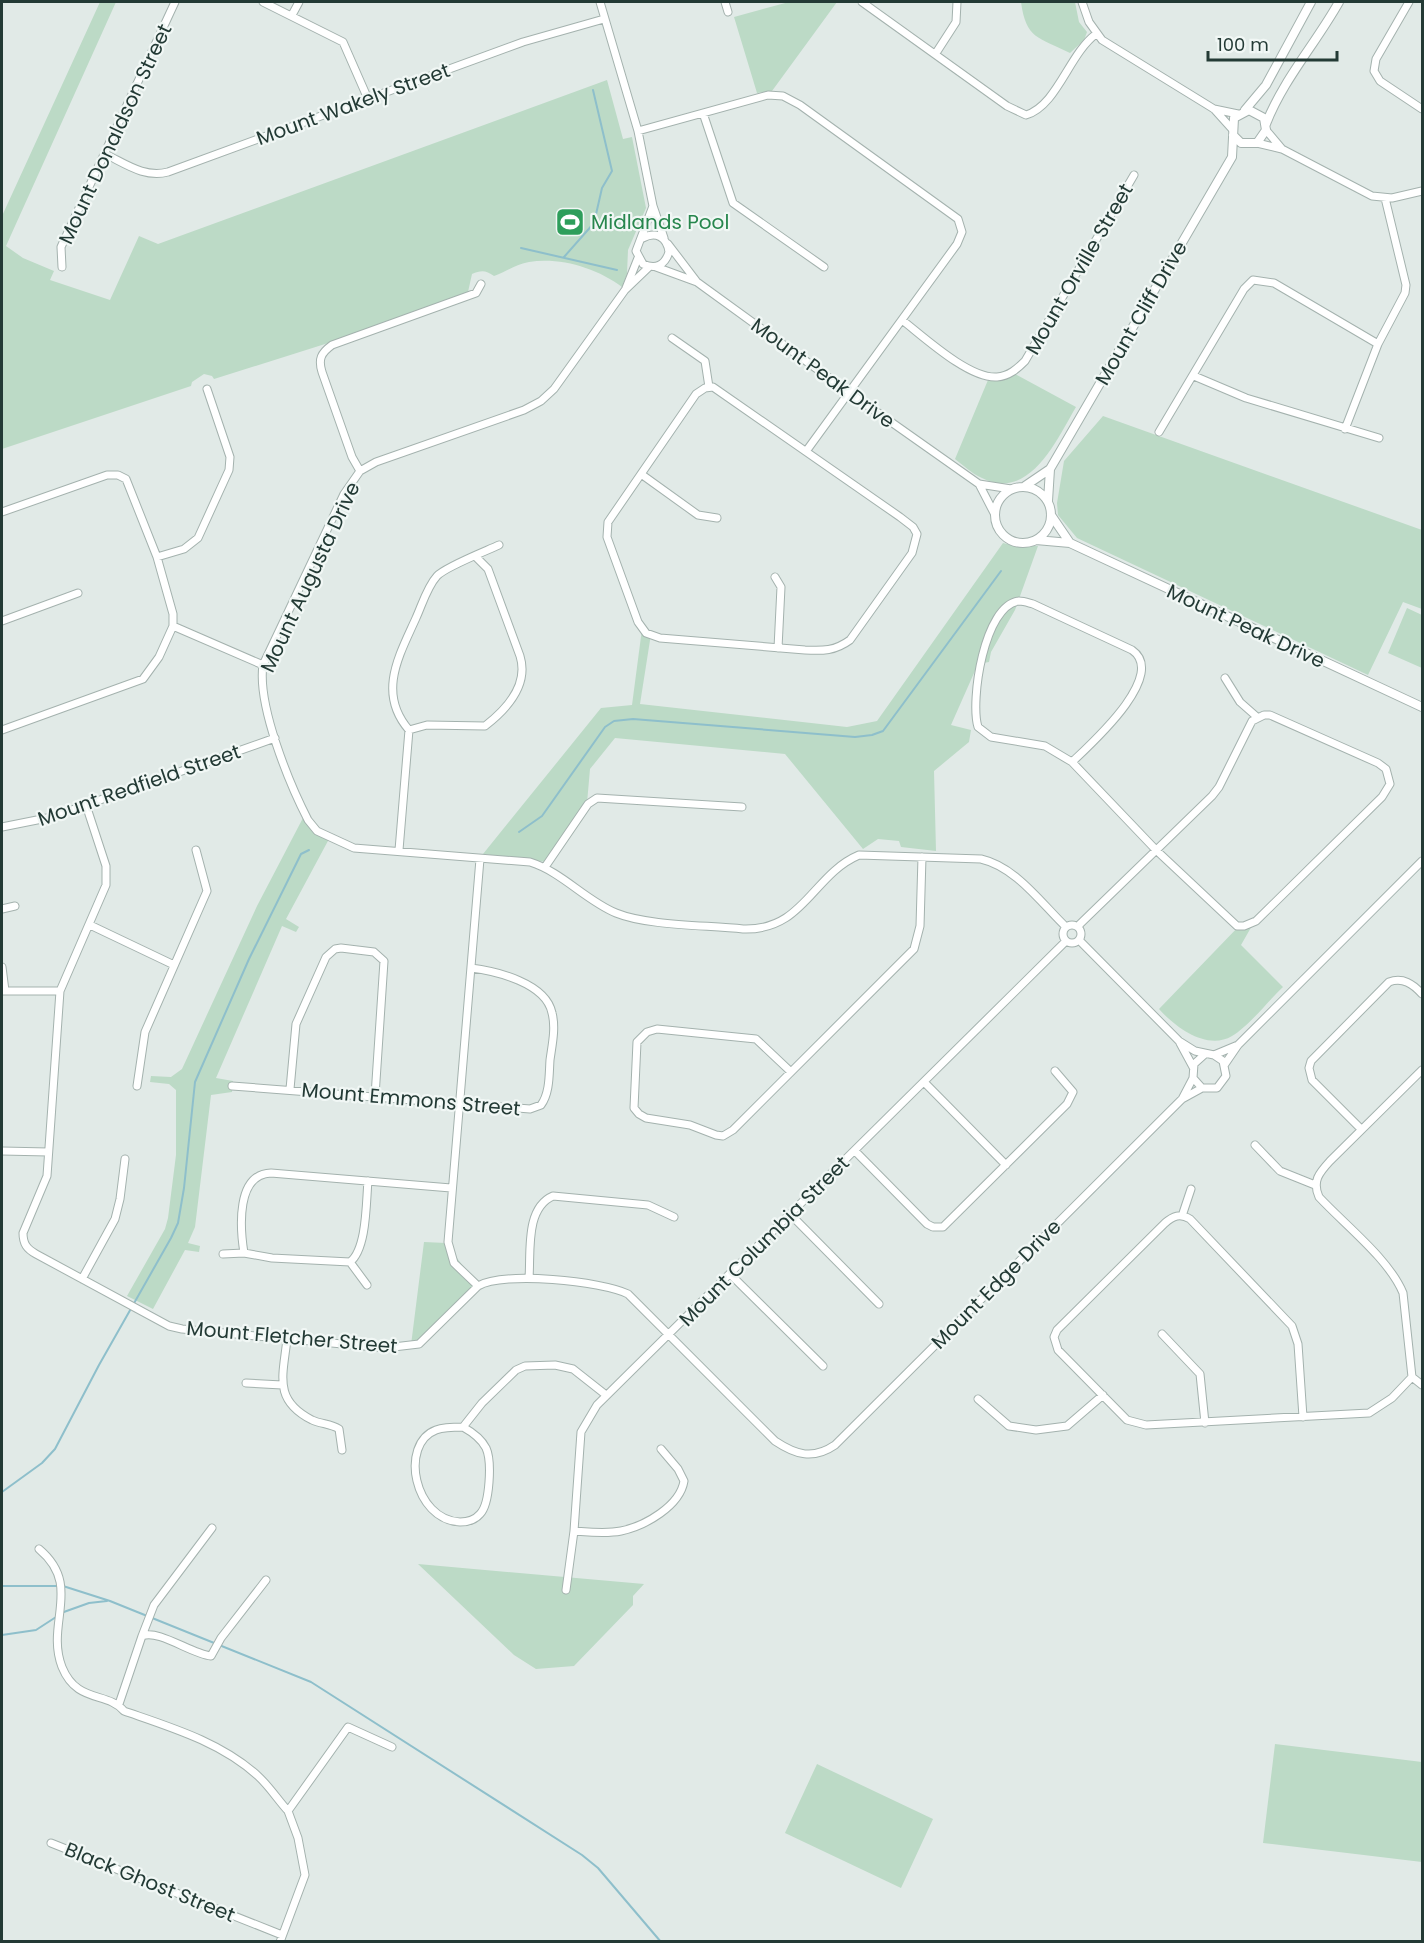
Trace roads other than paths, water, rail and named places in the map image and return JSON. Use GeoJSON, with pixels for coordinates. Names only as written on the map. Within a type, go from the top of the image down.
{"type":"FeatureCollection","features":[{"type":"Feature","properties":{"kind":"street","name":"Mount Donaldson Street"},"geometry":{"type":"LineString","coordinates":[[62,267],[61,247],[175,2]]}},
{"type":"Feature","properties":{"kind":"street"},"geometry":{"type":"LineString","coordinates":[[263,2],[343,42],[368,99]]}},
{"type":"Feature","properties":{"kind":"street"},"geometry":{"type":"LineString","coordinates":[[292,15],[298,2]]}},
{"type":"Feature","properties":{"kind":"street"},"geometry":{"type":"LineString","coordinates":[[600,2],[638,131],[653,206],[666,241],[667,259],[653,267]]}},
{"type":"Feature","properties":{"kind":"street"},"geometry":{"type":"LineString","coordinates":[[725,2],[728,12]]}},
{"type":"Feature","properties":{"kind":"street"},"geometry":{"type":"LineString","coordinates":[[862,2],[936,53],[1006,106],[1026,116],[1040,108],[1078,51],[1096,34]]}},
{"type":"Feature","properties":{"kind":"street"},"geometry":{"type":"LineString","coordinates":[[936,53],[956,22],[957,2]]}},
{"type":"Feature","properties":{"kind":"street"},"geometry":{"type":"LineString","coordinates":[[1082,2],[1096,34],[1214,109],[1241,143],[1282,149],[1362,193],[1385,198],[1422,191]]}},
{"type":"Feature","properties":{"kind":"street"},"geometry":{"type":"LineString","coordinates":[[1233,132],[1242,112],[1266,85],[1311,2]]}},
{"type":"Feature","properties":{"kind":"street"},"geometry":{"type":"LineString","coordinates":[[1254,144],[1266,127],[1280,95],[1319,38],[1339,2]]}},
{"type":"Feature","properties":{"kind":"street"},"geometry":{"type":"LineString","coordinates":[[1409,2],[1376,59],[1374,71],[1380,81],[1422,109]]}},
{"type":"Feature","properties":{"kind":"street","name":"Mount Wakely Street"},"geometry":{"type":"LineString","coordinates":[[105,154],[144,173],[156,175],[523,42],[604,19]]}},
{"type":"Feature","properties":{"kind":"street"},"geometry":{"type":"LineString","coordinates":[[638,131],[768,95],[783,96],[800,105],[958,219],[962,232],[957,244],[807,450]]}},
{"type":"Feature","properties":{"kind":"street"},"geometry":{"type":"LineString","coordinates":[[1214,109],[1260,114],[1266,127],[1282,149]]}},
{"type":"Feature","properties":{"kind":"street"},"geometry":{"type":"LineString","coordinates":[[703,113],[733,203],[824,267]]}},
{"type":"Feature","properties":{"kind":"street","name":"Mount Cliff Drive"},"geometry":{"type":"LineString","coordinates":[[1025,486],[1050,469],[1232,157],[1233,132]]}},
{"type":"Feature","properties":{"kind":"street","name":"Mount Cliff Drive"},"geometry":{"type":"LineString","coordinates":[[1232,157],[1254,144]]}},
{"type":"Feature","properties":{"kind":"street","name":"Mount Orville Street"},"geometry":{"type":"LineString","coordinates":[[902,320],[972,371],[992,377],[1010,374],[1025,362],[1134,175]]}},
{"type":"Feature","properties":{"kind":"street"},"geometry":{"type":"LineString","coordinates":[[1346,429],[1378,344],[1403,301],[1406,285],[1385,198]]}},
{"type":"Feature","properties":{"kind":"street"},"geometry":{"type":"LineString","coordinates":[[638,258],[636,251],[643,238],[653,206]]}},
{"type":"Feature","properties":{"kind":"street"},"geometry":{"type":"LineString","coordinates":[[643,238],[650,235],[666,241]]}},
{"type":"Feature","properties":{"kind":"street","name":"Mount Peak Drive"},"geometry":{"type":"LineString","coordinates":[[666,241],[697,282],[979,484],[1011,489],[1025,486]]}},
{"type":"Feature","properties":{"kind":"street","name":"Mount Peak Drive"},"geometry":{"type":"LineString","coordinates":[[638,258],[653,267],[697,282]]}},
{"type":"Feature","properties":{"kind":"street","name":"Mount Augusta Drive"},"geometry":{"type":"LineString","coordinates":[[638,258],[625,290],[554,389],[541,401],[524,410],[376,462],[360,471],[344,494],[263,665],[263,698],[275,738],[304,813],[312,827],[348,846],[480,859],[515,860],[545,867],[600,904],[634,919],[760,929],[781,922],[792,915],[851,859],[866,854],[974,858],[997,863],[1065,927]]}},
{"type":"Feature","properties":{"kind":"street","name":"Mount Augusta Drive"},"geometry":{"type":"LineString","coordinates":[[625,290],[653,267]]}},
{"type":"Feature","properties":{"kind":"street"},"geometry":{"type":"LineString","coordinates":[[1159,432],[1244,289],[1253,280],[1274,283],[1378,344]]}},
{"type":"Feature","properties":{"kind":"street"},"geometry":{"type":"LineString","coordinates":[[360,471],[352,457],[322,372],[319,363],[321,356],[332,345],[476,293],[481,284]]}},
{"type":"Feature","properties":{"kind":"street"},"geometry":{"type":"LineString","coordinates":[[672,338],[705,361],[709,387]]}},
{"type":"Feature","properties":{"kind":"street"},"geometry":{"type":"LineString","coordinates":[[1194,376],[1246,398],[1379,438]]}},
{"type":"Feature","properties":{"kind":"street"},"geometry":{"type":"LineString","coordinates":[[709,387],[720,389],[913,527],[917,542],[850,640],[829,651],[660,638],[646,633],[641,628],[607,533],[610,516],[696,394],[709,387]]}},
{"type":"Feature","properties":{"kind":"street"},"geometry":{"type":"LineString","coordinates":[[158,556],[184,549],[198,538],[230,470],[230,457],[207,389]]}},
{"type":"Feature","properties":{"kind":"street","name":"Mount Cliff Drive"},"geometry":{"type":"LineString","coordinates":[[1048,501],[1050,469]]}},
{"type":"Feature","properties":{"kind":"street"},"geometry":{"type":"LineString","coordinates":[[2,512],[107,475],[118,474],[131,486],[158,556],[173,614],[173,626],[159,657],[143,679],[2,730]]}},
{"type":"Feature","properties":{"kind":"street"},"geometry":{"type":"LineString","coordinates":[[641,474],[698,515],[717,518]]}},
{"type":"Feature","properties":{"kind":"street","name":"Mount Peak Drive"},"geometry":{"type":"LineString","coordinates":[[979,484],[994,513],[996,524],[1005,538],[1019,543],[1036,540],[1070,543],[1422,707]]}},
{"type":"Feature","properties":{"kind":"street"},"geometry":{"type":"LineString","coordinates":[[1025,486],[1038,491],[1048,501],[1051,514],[1070,543]]}},
{"type":"Feature","properties":{"kind":"street"},"geometry":{"type":"LineString","coordinates":[[994,513],[1000,498],[1011,489]]}},
{"type":"Feature","properties":{"kind":"street"},"geometry":{"type":"LineString","coordinates":[[1036,540],[1048,528],[1051,514]]}},
{"type":"Feature","properties":{"kind":"street"},"geometry":{"type":"LineString","coordinates":[[399,850],[409,730],[394,702],[392,690],[394,667],[437,576],[452,565],[476,557],[499,545]]}},
{"type":"Feature","properties":{"kind":"street"},"geometry":{"type":"LineString","coordinates":[[409,730],[427,725],[485,726],[504,709],[520,685],[523,668],[520,656],[488,568],[476,557]]}},
{"type":"Feature","properties":{"kind":"street"},"geometry":{"type":"LineString","coordinates":[[775,577],[781,587],[778,648]]}},
{"type":"Feature","properties":{"kind":"street"},"geometry":{"type":"LineString","coordinates":[[2,621],[78,593]]}},
{"type":"Feature","properties":{"kind":"street"},"geometry":{"type":"LineString","coordinates":[[1072,762],[1122,710],[1135,687],[1142,662],[1140,656],[1132,650],[1033,604],[1021,601],[1014,603],[1001,615],[982,649],[979,672],[978,727],[992,737],[1036,742],[1072,762],[1156,850],[1230,920],[1244,926],[1256,921],[1386,791],[1389,775],[1386,769],[1378,763],[1270,715],[1257,717],[1252,721],[1219,787],[1156,850],[1078,927]]}},
{"type":"Feature","properties":{"kind":"street"},"geometry":{"type":"LineString","coordinates":[[173,626],[263,665]]}},
{"type":"Feature","properties":{"kind":"street"},"geometry":{"type":"LineString","coordinates":[[1225,678],[1240,702],[1257,717]]}},
{"type":"Feature","properties":{"kind":"street","name":"Mount Redfield Street"},"geometry":{"type":"LineString","coordinates":[[2,827],[27,824],[86,805],[275,738]]}},
{"type":"Feature","properties":{"kind":"street"},"geometry":{"type":"LineString","coordinates":[[545,867],[588,804],[597,798],[742,807]]}},
{"type":"Feature","properties":{"kind":"street","name":"Mount Fletcher Street"},"geometry":{"type":"LineString","coordinates":[[86,805],[107,876],[90,925],[60,991],[44,1186],[23,1233],[23,1239],[31,1251],[169,1326],[287,1340],[385,1348],[415,1345],[427,1338],[478,1286]]}},
{"type":"Feature","properties":{"kind":"street"},"geometry":{"type":"LineString","coordinates":[[137,1086],[145,1032],[207,891],[196,850]]}},
{"type":"Feature","properties":{"kind":"street"},"geometry":{"type":"LineString","coordinates":[[791,1072],[756,1039],[667,1030],[647,1032],[637,1042],[634,1108],[646,1118],[690,1125],[723,1136],[734,1130],[914,949],[920,926],[922,857]]}},
{"type":"Feature","properties":{"kind":"street"},"geometry":{"type":"LineString","coordinates":[[480,859],[451,1188],[448,1242],[450,1256],[460,1270],[478,1286],[491,1280],[529,1278],[600,1285],[619,1290],[628,1294],[670,1335]]}},
{"type":"Feature","properties":{"kind":"street","name":"Mount Edge Drive"},"geometry":{"type":"LineString","coordinates":[[670,1335],[775,1441],[803,1455],[816,1455],[835,1445],[1182,1099],[1202,1088],[1213,1089],[1223,1083],[1226,1076],[1225,1064],[1238,1045],[1422,861]]}},
{"type":"Feature","properties":{"kind":"street"},"geometry":{"type":"LineString","coordinates":[[2,909],[15,906]]}},
{"type":"Feature","properties":{"kind":"street"},"geometry":{"type":"LineString","coordinates":[[90,925],[174,965]]}},
{"type":"Feature","properties":{"kind":"street"},"geometry":{"type":"LineString","coordinates":[[1072,925],[1078,927],[1081,933],[1079,940],[1071,943],[1065,941],[1063,934],[1065,927],[1072,925]]}},
{"type":"Feature","properties":{"kind":"street"},"geometry":{"type":"LineString","coordinates":[[1079,940],[1179,1041],[1204,1056]]}},
{"type":"Feature","properties":{"kind":"street","name":"Mount Columbia Street"},"geometry":{"type":"LineString","coordinates":[[566,1590],[574,1531],[581,1432],[590,1414],[606,1395],[670,1335],[1065,941]]}},
{"type":"Feature","properties":{"kind":"street"},"geometry":{"type":"LineString","coordinates":[[290,1089],[298,1017],[326,957],[335,949],[341,948],[374,952],[384,961],[375,1096]]}},
{"type":"Feature","properties":{"kind":"street"},"geometry":{"type":"LineString","coordinates":[[2,967],[3,991],[60,991]]}},
{"type":"Feature","properties":{"kind":"street","name":"Mount Emmons Street"},"geometry":{"type":"LineString","coordinates":[[232,1086],[530,1109],[541,1105],[547,1093],[553,1034],[552,1010],[536,992],[501,972],[471,968]]}},
{"type":"Feature","properties":{"kind":"street"},"geometry":{"type":"LineString","coordinates":[[1361,1129],[1312,1080],[1309,1075],[1311,1061],[1389,982],[1396,979],[1408,982],[1422,994]]}},
{"type":"Feature","properties":{"kind":"street"},"geometry":{"type":"LineString","coordinates":[[1179,1041],[1192,1067],[1193,1078],[1202,1088]]}},
{"type":"Feature","properties":{"kind":"street","name":"Mount Edge Drive"},"geometry":{"type":"LineString","coordinates":[[1204,1056],[1214,1055],[1238,1045]]}},
{"type":"Feature","properties":{"kind":"street"},"geometry":{"type":"LineString","coordinates":[[1214,1055],[1225,1064]]}},
{"type":"Feature","properties":{"kind":"street"},"geometry":{"type":"LineString","coordinates":[[1192,1067],[1198,1059],[1204,1056]]}},
{"type":"Feature","properties":{"kind":"street"},"geometry":{"type":"LineString","coordinates":[[1422,1070],[1320,1172],[1315,1185],[1319,1197],[1389,1269],[1399,1284],[1403,1293],[1412,1377],[1422,1385]]}},
{"type":"Feature","properties":{"kind":"street"},"geometry":{"type":"LineString","coordinates":[[855,1151],[927,1224],[939,1228],[947,1224],[1072,1096],[1071,1089],[1055,1071]]}},
{"type":"Feature","properties":{"kind":"street","name":"Mount Edge Drive"},"geometry":{"type":"LineString","coordinates":[[1182,1099],[1193,1078]]}},
{"type":"Feature","properties":{"kind":"street"},"geometry":{"type":"LineString","coordinates":[[924,1082],[1006,1165]]}},
{"type":"Feature","properties":{"kind":"street"},"geometry":{"type":"LineString","coordinates":[[1255,1144],[1280,1171],[1315,1185]]}},
{"type":"Feature","properties":{"kind":"street"},"geometry":{"type":"LineString","coordinates":[[2,1151],[48,1152]]}},
{"type":"Feature","properties":{"kind":"street"},"geometry":{"type":"LineString","coordinates":[[82,1279],[115,1219],[125,1159]]}},
{"type":"Feature","properties":{"kind":"street"},"geometry":{"type":"LineString","coordinates":[[244,1253],[242,1228],[246,1190],[257,1175],[271,1173],[451,1188]]}},
{"type":"Feature","properties":{"kind":"street"},"geometry":{"type":"LineString","coordinates":[[223,1254],[244,1253],[284,1259],[351,1262],[356,1258],[361,1244],[368,1181]]}},
{"type":"Feature","properties":{"kind":"street"},"geometry":{"type":"LineString","coordinates":[[1182,1216],[1191,1189]]}},
{"type":"Feature","properties":{"kind":"street"},"geometry":{"type":"LineString","coordinates":[[529,1278],[535,1215],[539,1205],[545,1199],[554,1196],[648,1205],[659,1208],[674,1217]]}},
{"type":"Feature","properties":{"kind":"street"},"geometry":{"type":"LineString","coordinates":[[791,1215],[879,1304]]}},
{"type":"Feature","properties":{"kind":"street"},"geometry":{"type":"LineString","coordinates":[[1303,1417],[1298,1344],[1292,1326],[1190,1219],[1182,1216],[1171,1218],[1057,1330],[1054,1337],[1058,1350],[1127,1420],[1138,1424],[1205,1423],[1369,1413],[1392,1398],[1412,1377]]}},
{"type":"Feature","properties":{"kind":"street"},"geometry":{"type":"LineString","coordinates":[[351,1262],[367,1286]]}},
{"type":"Feature","properties":{"kind":"street"},"geometry":{"type":"LineString","coordinates":[[730,1275],[823,1366]]}},
{"type":"Feature","properties":{"kind":"street"},"geometry":{"type":"LineString","coordinates":[[1162,1334],[1200,1374],[1205,1423]]}},
{"type":"Feature","properties":{"kind":"street"},"geometry":{"type":"LineString","coordinates":[[287,1340],[282,1385],[288,1400],[297,1410],[316,1422],[339,1429],[342,1450]]}},
{"type":"Feature","properties":{"kind":"street"},"geometry":{"type":"LineString","coordinates":[[463,1426],[482,1440],[487,1450],[489,1473],[486,1505],[482,1513],[467,1522],[457,1522],[435,1514],[421,1495],[416,1483],[417,1454],[428,1434],[436,1430],[463,1426],[482,1403],[516,1370],[525,1366],[545,1365],[573,1368],[606,1395]]}},
{"type":"Feature","properties":{"kind":"street"},"geometry":{"type":"LineString","coordinates":[[246,1383],[282,1385]]}},
{"type":"Feature","properties":{"kind":"street"},"geometry":{"type":"LineString","coordinates":[[978,1399],[1009,1426],[1036,1430],[1067,1426],[1103,1395]]}},
{"type":"Feature","properties":{"kind":"street"},"geometry":{"type":"LineString","coordinates":[[574,1531],[621,1531],[638,1526],[670,1505],[680,1494],[684,1481],[661,1449]]}},
{"type":"Feature","properties":{"kind":"street"},"geometry":{"type":"LineString","coordinates":[[119,1704],[154,1605],[212,1528]]}},
{"type":"Feature","properties":{"kind":"street"},"geometry":{"type":"LineString","coordinates":[[39,1549],[57,1566],[61,1580],[58,1652],[62,1668],[80,1690],[92,1697],[119,1704],[124,1710],[200,1739],[228,1754],[258,1776],[288,1811],[304,1860],[305,1875],[281,1938]]}},
{"type":"Feature","properties":{"kind":"street"},"geometry":{"type":"LineString","coordinates":[[142,1636],[152,1634],[201,1655],[211,1656],[221,1638],[266,1580]]}},
{"type":"Feature","properties":{"kind":"street"},"geometry":{"type":"LineString","coordinates":[[288,1811],[348,1727],[392,1747]]}},
{"type":"Feature","properties":{"kind":"street","name":"Black Ghost Street"},"geometry":{"type":"LineString","coordinates":[[51,1843],[281,1938]]}},
{"type":"Feature","properties":{"kind":"water","name":"Midlands Pool"},"geometry":{"type":"Polygon","coordinates":[[[563,210],[580,212],[576,234],[559,231],[563,210]]]}},
{"type":"Feature","properties":{"kind":"waterway"},"geometry":{"type":"LineString","coordinates":[[564,257],[594,223],[602,188],[612,171],[593,90]]}},
{"type":"Feature","properties":{"kind":"waterway"},"geometry":{"type":"LineString","coordinates":[[521,248],[617,270]]}},
{"type":"Feature","properties":{"kind":"waterway"},"geometry":{"type":"LineString","coordinates":[[519,832],[542,816],[605,727],[614,721],[633,719],[855,737],[883,731],[1001,571]]}},
{"type":"Feature","properties":{"kind":"waterway"},"geometry":{"type":"LineString","coordinates":[[2,1492],[42,1463],[55,1449],[99,1365],[171,1238],[178,1223],[184,1188],[195,1082],[249,959],[301,854],[309,850]]}},
{"type":"Feature","properties":{"kind":"waterway"},"geometry":{"type":"LineString","coordinates":[[2,1586],[57,1586]]}},
{"type":"Feature","properties":{"kind":"waterway"},"geometry":{"type":"LineString","coordinates":[[63,1586],[110,1601],[311,1682],[582,1855],[598,1868],[661,1942]]}},
{"type":"Feature","properties":{"kind":"waterway"},"geometry":{"type":"LineString","coordinates":[[61,1613],[89,1603],[107,1601]]}},
{"type":"Feature","properties":{"kind":"waterway"},"geometry":{"type":"LineString","coordinates":[[2,1635],[36,1630],[56,1617]]}},
{"type":"Feature","properties":{"kind":"place","name":"Midlands Pool"},"geometry":{"type":"Point","coordinates":[570,222]}}]}
